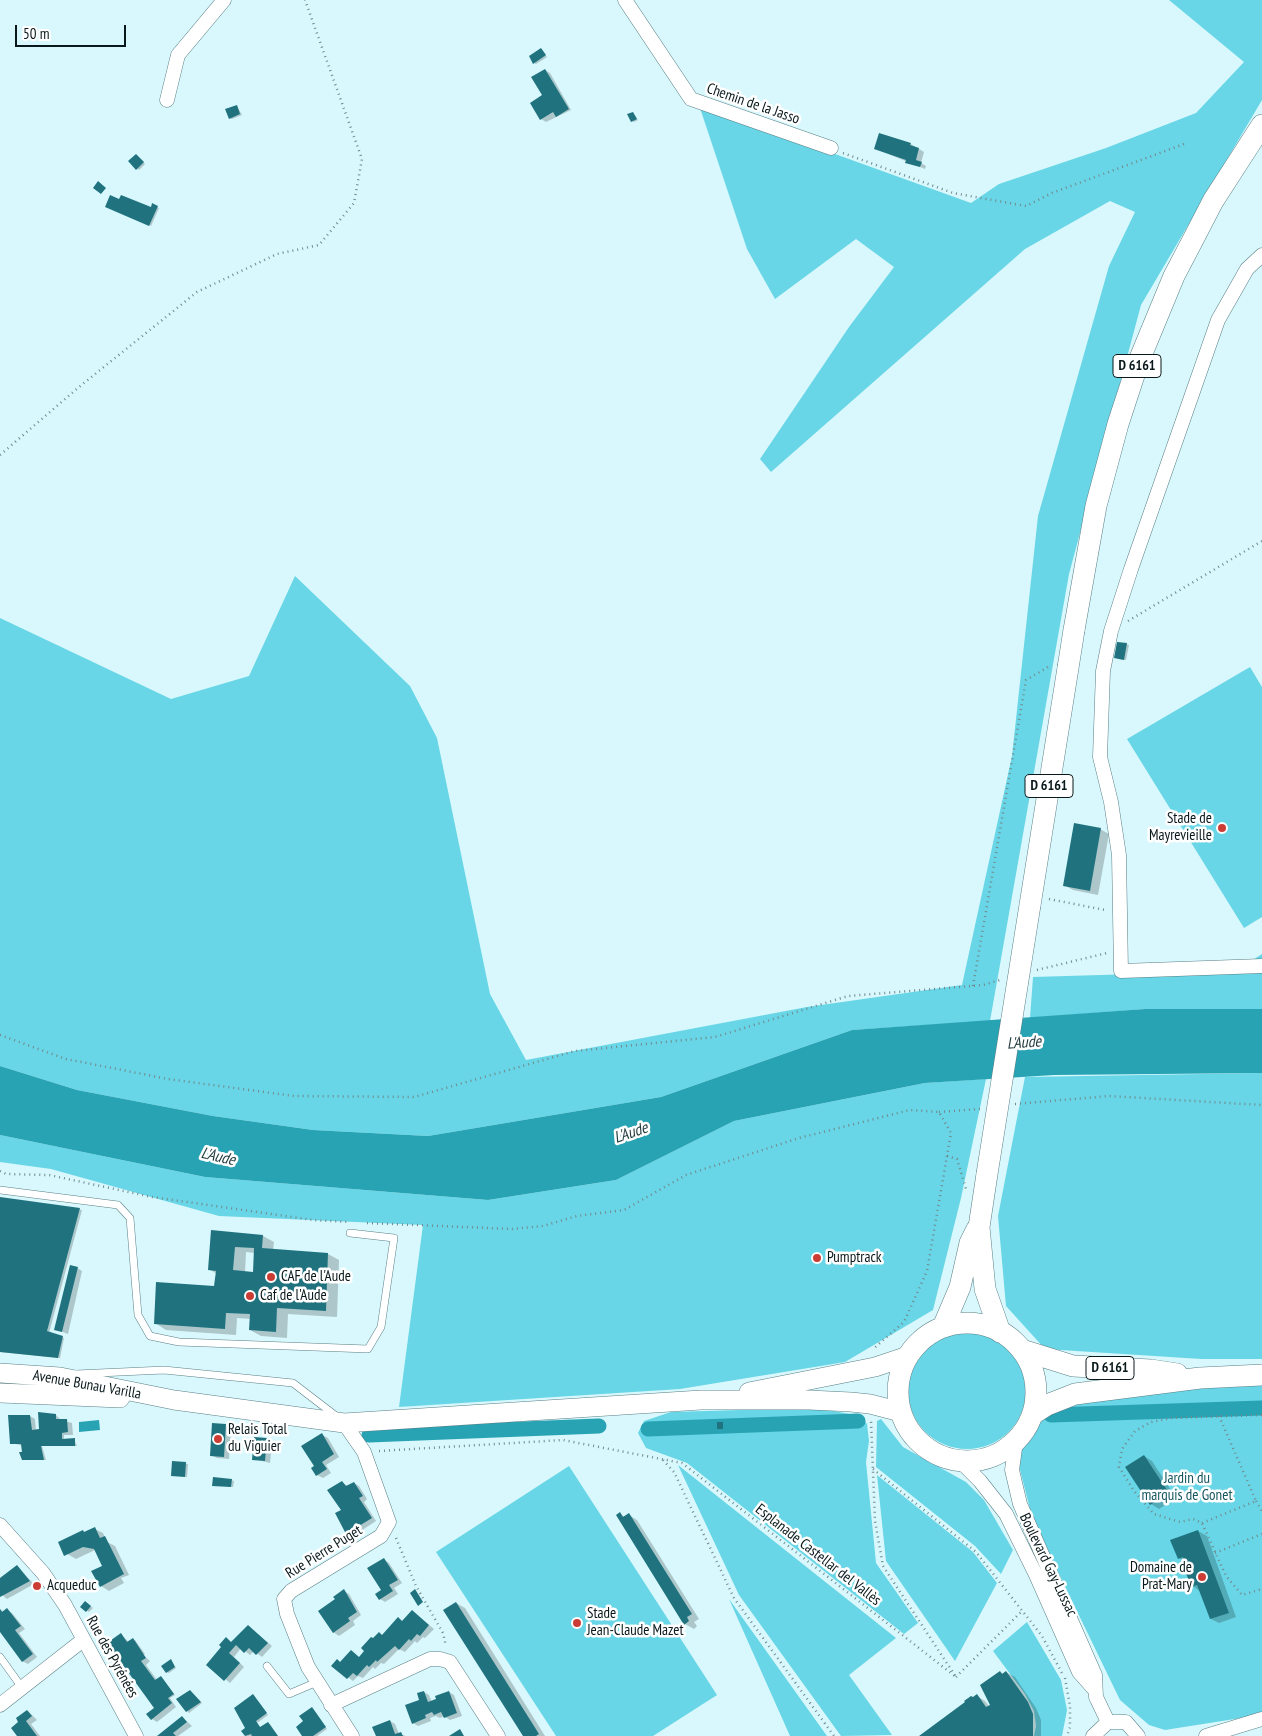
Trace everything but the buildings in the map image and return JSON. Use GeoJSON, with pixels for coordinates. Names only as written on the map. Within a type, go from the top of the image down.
{"type":"FeatureCollection","features":[{"type":"Feature","properties":{"kind":"main road","name":"D 6161"},"geometry":{"type":"LineString","coordinates":[[1000,1332],[985,1289],[979,1227],[985,1185],[1038,902],[1060,666],[1074,630],[1105,469],[1138,363],[1174,276],[1218,194],[1262,125]]}},
{"type":"Feature","properties":{"kind":"main road","name":"D 6161"},"geometry":{"type":"LineString","coordinates":[[943,1328],[960,1287],[970,1244],[979,1227]]}},
{"type":"Feature","properties":{"kind":"main road"},"geometry":{"type":"LineString","coordinates":[[972,1323],[1000,1332],[1022,1350],[1036,1382],[1033,1414],[1026,1429],[1016,1441],[989,1458],[960,1461],[934,1453],[922,1445],[914,1436],[901,1412],[899,1384],[908,1356],[923,1339],[943,1328],[972,1323]]}},
{"type":"Feature","properties":{"kind":"main road","name":"D 6161"},"geometry":{"type":"LineString","coordinates":[[1022,1350],[1073,1366],[1152,1370],[1200,1378]]}},
{"type":"Feature","properties":{"kind":"main road"},"geometry":{"type":"LineString","coordinates":[[701,1400],[870,1368],[908,1356]]}},
{"type":"Feature","properties":{"kind":"main road","name":"Avenue Bunau Varilla"},"geometry":{"type":"LineString","coordinates":[[5,1372],[60,1377],[174,1400],[344,1423],[701,1400]]}},
{"type":"Feature","properties":{"kind":"main road","name":"D 6161"},"geometry":{"type":"LineString","coordinates":[[1033,1414],[1047,1405],[1075,1394],[1200,1378],[1262,1375]]}},
{"type":"Feature","properties":{"kind":"main road","name":"Avenue Bunau Varilla"},"geometry":{"type":"LineString","coordinates":[[0,1393],[174,1400]]}},
{"type":"Feature","properties":{"kind":"main road"},"geometry":{"type":"LineString","coordinates":[[701,1400],[776,1402],[809,1400],[870,1404],[901,1412]]}},
{"type":"Feature","properties":{"kind":"street"},"geometry":{"type":"LineString","coordinates":[[167,100],[178,56],[224,0]]}},
{"type":"Feature","properties":{"kind":"street","name":"Chemin de la Jasso"},"geometry":{"type":"LineString","coordinates":[[625,0],[691,99],[831,148]]}},
{"type":"Feature","properties":{"kind":"street"},"geometry":{"type":"LineString","coordinates":[[1262,255],[1247,269],[1218,320],[1111,632],[1103,671],[1100,756],[1111,802],[1119,855],[1121,971],[1262,966]]}},
{"type":"Feature","properties":{"kind":"street"},"geometry":{"type":"LineString","coordinates":[[344,1423],[364,1452],[389,1522]]}},
{"type":"Feature","properties":{"kind":"street","name":"Boulevard Gay-Lussac"},"geometry":{"type":"LineString","coordinates":[[1016,1441],[1012,1470],[1020,1504],[1095,1675],[1096,1690],[1108,1722]]}},
{"type":"Feature","properties":{"kind":"street","name":"Boulevard Gay-Lussac"},"geometry":{"type":"LineString","coordinates":[[960,1461],[980,1481],[1006,1514],[1036,1575],[1079,1672],[1096,1690]]}},
{"type":"Feature","properties":{"kind":"street","name":"Rue Pierre Puget"},"geometry":{"type":"LineString","coordinates":[[352,1736],[308,1667],[287,1614],[284,1599],[291,1591],[381,1536],[389,1522]]}},
{"type":"Feature","properties":{"kind":"street","name":"Rue des Pyrénées"},"geometry":{"type":"LineString","coordinates":[[0,1525],[65,1605],[136,1736]]}},
{"type":"Feature","properties":{"kind":"street"},"geometry":{"type":"LineString","coordinates":[[0,1705],[23,1689],[83,1640]]}},
{"type":"Feature","properties":{"kind":"street"},"geometry":{"type":"LineString","coordinates":[[331,1705],[430,1658],[450,1662],[498,1736]]}},
{"type":"Feature","properties":{"kind":"street"},"geometry":{"type":"LineString","coordinates":[[1206,1736],[1231,1732],[1262,1719]]}},
{"type":"Feature","properties":{"kind":"street"},"geometry":{"type":"LineString","coordinates":[[1093,1736],[1108,1722],[1126,1722],[1138,1736]]}},
{"type":"Feature","properties":{"kind":"lane"},"geometry":{"type":"LineString","coordinates":[[0,1190],[118,1205],[130,1218],[138,1316],[150,1336],[179,1342],[368,1350],[381,1327],[394,1238],[350,1233]]}},
{"type":"Feature","properties":{"kind":"lane"},"geometry":{"type":"LineString","coordinates":[[60,1377],[84,1373],[164,1370],[293,1383],[344,1423]]}},
{"type":"Feature","properties":{"kind":"lane"},"geometry":{"type":"LineString","coordinates":[[0,1656],[23,1689]]}},
{"type":"Feature","properties":{"kind":"lane"},"geometry":{"type":"LineString","coordinates":[[267,1666],[289,1694],[317,1682]]}},
{"type":"Feature","properties":{"kind":"path"},"geometry":{"type":"LineString","coordinates":[[0,455],[78,387],[197,292],[277,254],[319,245],[354,203],[362,159],[304,0]]}},
{"type":"Feature","properties":{"kind":"path"},"geometry":{"type":"LineString","coordinates":[[831,148],[953,193],[1026,206],[1052,193],[1184,144]]}},
{"type":"Feature","properties":{"kind":"path"},"geometry":{"type":"LineString","coordinates":[[1111,632],[1262,541]]}},
{"type":"Feature","properties":{"kind":"path"},"geometry":{"type":"LineString","coordinates":[[973,986],[1026,680],[1060,666]]}},
{"type":"Feature","properties":{"kind":"path"},"geometry":{"type":"LineString","coordinates":[[1038,902],[1107,910]]}},
{"type":"Feature","properties":{"kind":"path"},"geometry":{"type":"LineString","coordinates":[[1033,971],[1121,950]]}},
{"type":"Feature","properties":{"kind":"path"},"geometry":{"type":"LineString","coordinates":[[0,1035],[66,1059],[168,1079],[294,1096],[414,1097],[575,1051],[715,1037],[848,996],[973,986],[1005,979]]}},
{"type":"Feature","properties":{"kind":"path"},"geometry":{"type":"LineString","coordinates":[[1009,1105],[1109,1096],[1262,1105]]}},
{"type":"Feature","properties":{"kind":"path"},"geometry":{"type":"LineString","coordinates":[[362,1222],[513,1229],[543,1226],[577,1216],[624,1210],[686,1175],[799,1138],[910,1110],[939,1112],[983,1108]]}},
{"type":"Feature","properties":{"kind":"path"},"geometry":{"type":"LineString","coordinates":[[870,1368],[870,1353],[904,1322],[927,1271],[952,1133],[939,1112]]}},
{"type":"Feature","properties":{"kind":"path"},"geometry":{"type":"LineString","coordinates":[[948,1156],[957,1159],[968,1193],[985,1185]]}},
{"type":"Feature","properties":{"kind":"path"},"geometry":{"type":"LineString","coordinates":[[0,1171],[6,1174],[49,1175],[152,1197],[313,1220],[352,1222]]}},
{"type":"Feature","properties":{"kind":"path","name":"Esplanade Castellar del Vallès"},"geometry":{"type":"LineString","coordinates":[[870,1404],[875,1521],[883,1566],[956,1677]]}},
{"type":"Feature","properties":{"kind":"path"},"geometry":{"type":"LineString","coordinates":[[1219,1416],[1262,1512]]}},
{"type":"Feature","properties":{"kind":"path"},"geometry":{"type":"LineString","coordinates":[[1262,1416],[1171,1418],[1151,1422],[1135,1431],[1122,1449],[1119,1459],[1119,1467],[1134,1491],[1154,1514],[1180,1522],[1193,1519],[1202,1523],[1226,1576],[1242,1595],[1262,1589]]}},
{"type":"Feature","properties":{"kind":"path","name":"Esplanade Castellar del Vallès"},"geometry":{"type":"LineString","coordinates":[[364,1452],[562,1440],[682,1463],[956,1677]]}},
{"type":"Feature","properties":{"kind":"path"},"geometry":{"type":"LineString","coordinates":[[663,1460],[674,1472],[734,1598],[834,1736]]}},
{"type":"Feature","properties":{"kind":"path"},"geometry":{"type":"LineString","coordinates":[[873,1469],[976,1552],[1042,1636],[1065,1678],[1070,1706],[1070,1727],[1067,1736]]}},
{"type":"Feature","properties":{"kind":"path"},"geometry":{"type":"LineString","coordinates":[[1202,1523],[1256,1501]]}},
{"type":"Feature","properties":{"kind":"path"},"geometry":{"type":"LineString","coordinates":[[389,1522],[416,1586],[443,1633],[450,1662]]}},
{"type":"Feature","properties":{"kind":"path"},"geometry":{"type":"LineString","coordinates":[[1215,1553],[1262,1534]]}},
{"type":"Feature","properties":{"kind":"path"},"geometry":{"type":"LineString","coordinates":[[956,1677],[1022,1610]]}},
{"type":"Feature","properties":{"kind":"green space"},"geometry":{"type":"Polygon","coordinates":[[[1169,0],[1262,0],[1262,100],[1141,305],[1069,574],[990,1021],[852,1030],[661,1097],[428,1136],[313,1130],[213,1116],[77,1090],[0,1066],[0,618],[171,699],[249,676],[295,576],[410,686],[437,738],[490,994],[526,1060],[807,1007],[962,985],[1012,756],[1038,516],[1109,266],[1135,212],[1110,201],[1025,249],[771,472],[760,459],[849,327],[894,267],[856,239],[775,299],[747,249],[699,105],[971,203],[999,184],[1106,148],[1196,113],[1244,62],[1169,0]]]}},
{"type":"Feature","properties":{"kind":"green space","name":"Stade de Mayrevieille"},"geometry":{"type":"Polygon","coordinates":[[[1250,667],[1262,687],[1262,917],[1244,928],[1127,739],[1250,667]]]}},
{"type":"Feature","properties":{"kind":"green space"},"geometry":{"type":"Polygon","coordinates":[[[1262,954],[1262,1009],[1145,1009],[1030,1018],[1033,977],[1236,971],[1262,954]]]}},
{"type":"Feature","properties":{"kind":"green space"},"geometry":{"type":"Polygon","coordinates":[[[1262,1073],[1262,1359],[1201,1359],[1045,1349],[1006,1306],[998,1216],[1025,1077],[1262,1073]]]}},
{"type":"Feature","properties":{"kind":"green space"},"geometry":{"type":"Polygon","coordinates":[[[986,1079],[961,1198],[933,1310],[845,1362],[680,1389],[399,1407],[423,1225],[219,1216],[51,1169],[0,1162],[0,1135],[205,1177],[488,1200],[616,1180],[734,1121],[925,1083],[986,1079]]]}},
{"type":"Feature","properties":{"kind":"green space"},"geometry":{"type":"Polygon","coordinates":[[[967,1331],[990,1336],[1009,1348],[1021,1367],[1026,1390],[1021,1413],[1009,1432],[990,1444],[967,1449],[944,1444],[925,1432],[913,1413],[908,1390],[913,1367],[925,1348],[944,1336],[967,1331]]]}},
{"type":"Feature","properties":{"kind":"green space","name":"Jardin du marquis de Gonet"},"geometry":{"type":"Polygon","coordinates":[[[1262,1385],[1262,1712],[1241,1718],[1165,1730],[1149,1725],[1120,1700],[1031,1513],[1018,1462],[1023,1445],[1054,1406],[1092,1395],[1262,1385]]]}},
{"type":"Feature","properties":{"kind":"green space"},"geometry":{"type":"Polygon","coordinates":[[[775,1409],[828,1410],[861,1416],[867,1424],[869,1441],[866,1462],[876,1563],[918,1623],[904,1634],[687,1463],[646,1448],[638,1433],[644,1421],[671,1412],[775,1409]]]}},
{"type":"Feature","properties":{"kind":"green space"},"geometry":{"type":"Polygon","coordinates":[[[881,1419],[903,1447],[966,1482],[984,1500],[1013,1550],[1001,1574],[975,1546],[876,1467],[877,1421],[881,1419]]]}},
{"type":"Feature","properties":{"kind":"green space"},"geometry":{"type":"Polygon","coordinates":[[[678,1465],[896,1638],[849,1675],[892,1735],[841,1736],[739,1595],[678,1465]]]}},
{"type":"Feature","properties":{"kind":"green space","name":"Stade Jean-Claude Mazet"},"geometry":{"type":"Polygon","coordinates":[[[569,1466],[717,1695],[653,1736],[556,1736],[436,1552],[569,1466]]]}},
{"type":"Feature","properties":{"kind":"green space"},"geometry":{"type":"Polygon","coordinates":[[[877,1475],[973,1552],[997,1583],[955,1661],[886,1561],[877,1475]]]}},
{"type":"Feature","properties":{"kind":"green space"},"geometry":{"type":"Polygon","coordinates":[[[729,1599],[827,1736],[790,1736],[729,1599]]]}},
{"type":"Feature","properties":{"kind":"green space"},"geometry":{"type":"Polygon","coordinates":[[[1027,1622],[1061,1680],[1067,1710],[1062,1736],[1034,1736],[1036,1726],[1034,1711],[1025,1694],[993,1651],[1027,1622]]]}},
{"type":"Feature","properties":{"kind":"water","name":"L'Aude"},"geometry":{"type":"Polygon","coordinates":[[[1145,1009],[1262,1009],[1262,1073],[1054,1075],[925,1083],[734,1121],[616,1180],[488,1200],[205,1177],[0,1135],[0,1066],[77,1090],[213,1116],[313,1130],[428,1136],[661,1097],[852,1030],[1145,1009]]]}},
{"type":"Feature","properties":{"kind":"water"},"geometry":{"type":"Polygon","coordinates":[[[99,1420],[100,1430],[79,1432],[79,1422],[99,1420]]]}},
{"type":"Feature","properties":{"kind":"waterway"},"geometry":{"type":"LineString","coordinates":[[1051,1415],[1262,1408]]}},
{"type":"Feature","properties":{"kind":"waterway"},"geometry":{"type":"LineString","coordinates":[[648,1429],[858,1421]]}},
{"type":"Feature","properties":{"kind":"waterway"},"geometry":{"type":"LineString","coordinates":[[369,1435],[599,1426]]}},
{"type":"Feature","properties":{"kind":"place","name":"Stade de Mayrevieille"},"geometry":{"type":"Point","coordinates":[1222,828]}},
{"type":"Feature","properties":{"kind":"place","name":"Pumptrack"},"geometry":{"type":"Point","coordinates":[817,1258]}},
{"type":"Feature","properties":{"kind":"place","name":"CAF de l'Aude"},"geometry":{"type":"Point","coordinates":[271,1277]}},
{"type":"Feature","properties":{"kind":"place","name":"Caf de l'Aude"},"geometry":{"type":"Point","coordinates":[250,1296]}},
{"type":"Feature","properties":{"kind":"place","name":"Relais Total du Viguier"},"geometry":{"type":"Point","coordinates":[218,1439]}},
{"type":"Feature","properties":{"kind":"place","name":"Domaine de Prat-Mary"},"geometry":{"type":"Point","coordinates":[1202,1577]}},
{"type":"Feature","properties":{"kind":"place","name":"Acqueduc"},"geometry":{"type":"Point","coordinates":[37,1586]}},
{"type":"Feature","properties":{"kind":"place","name":"Stade Jean-Claude Mazet"},"geometry":{"type":"Point","coordinates":[577,1623]}}]}
